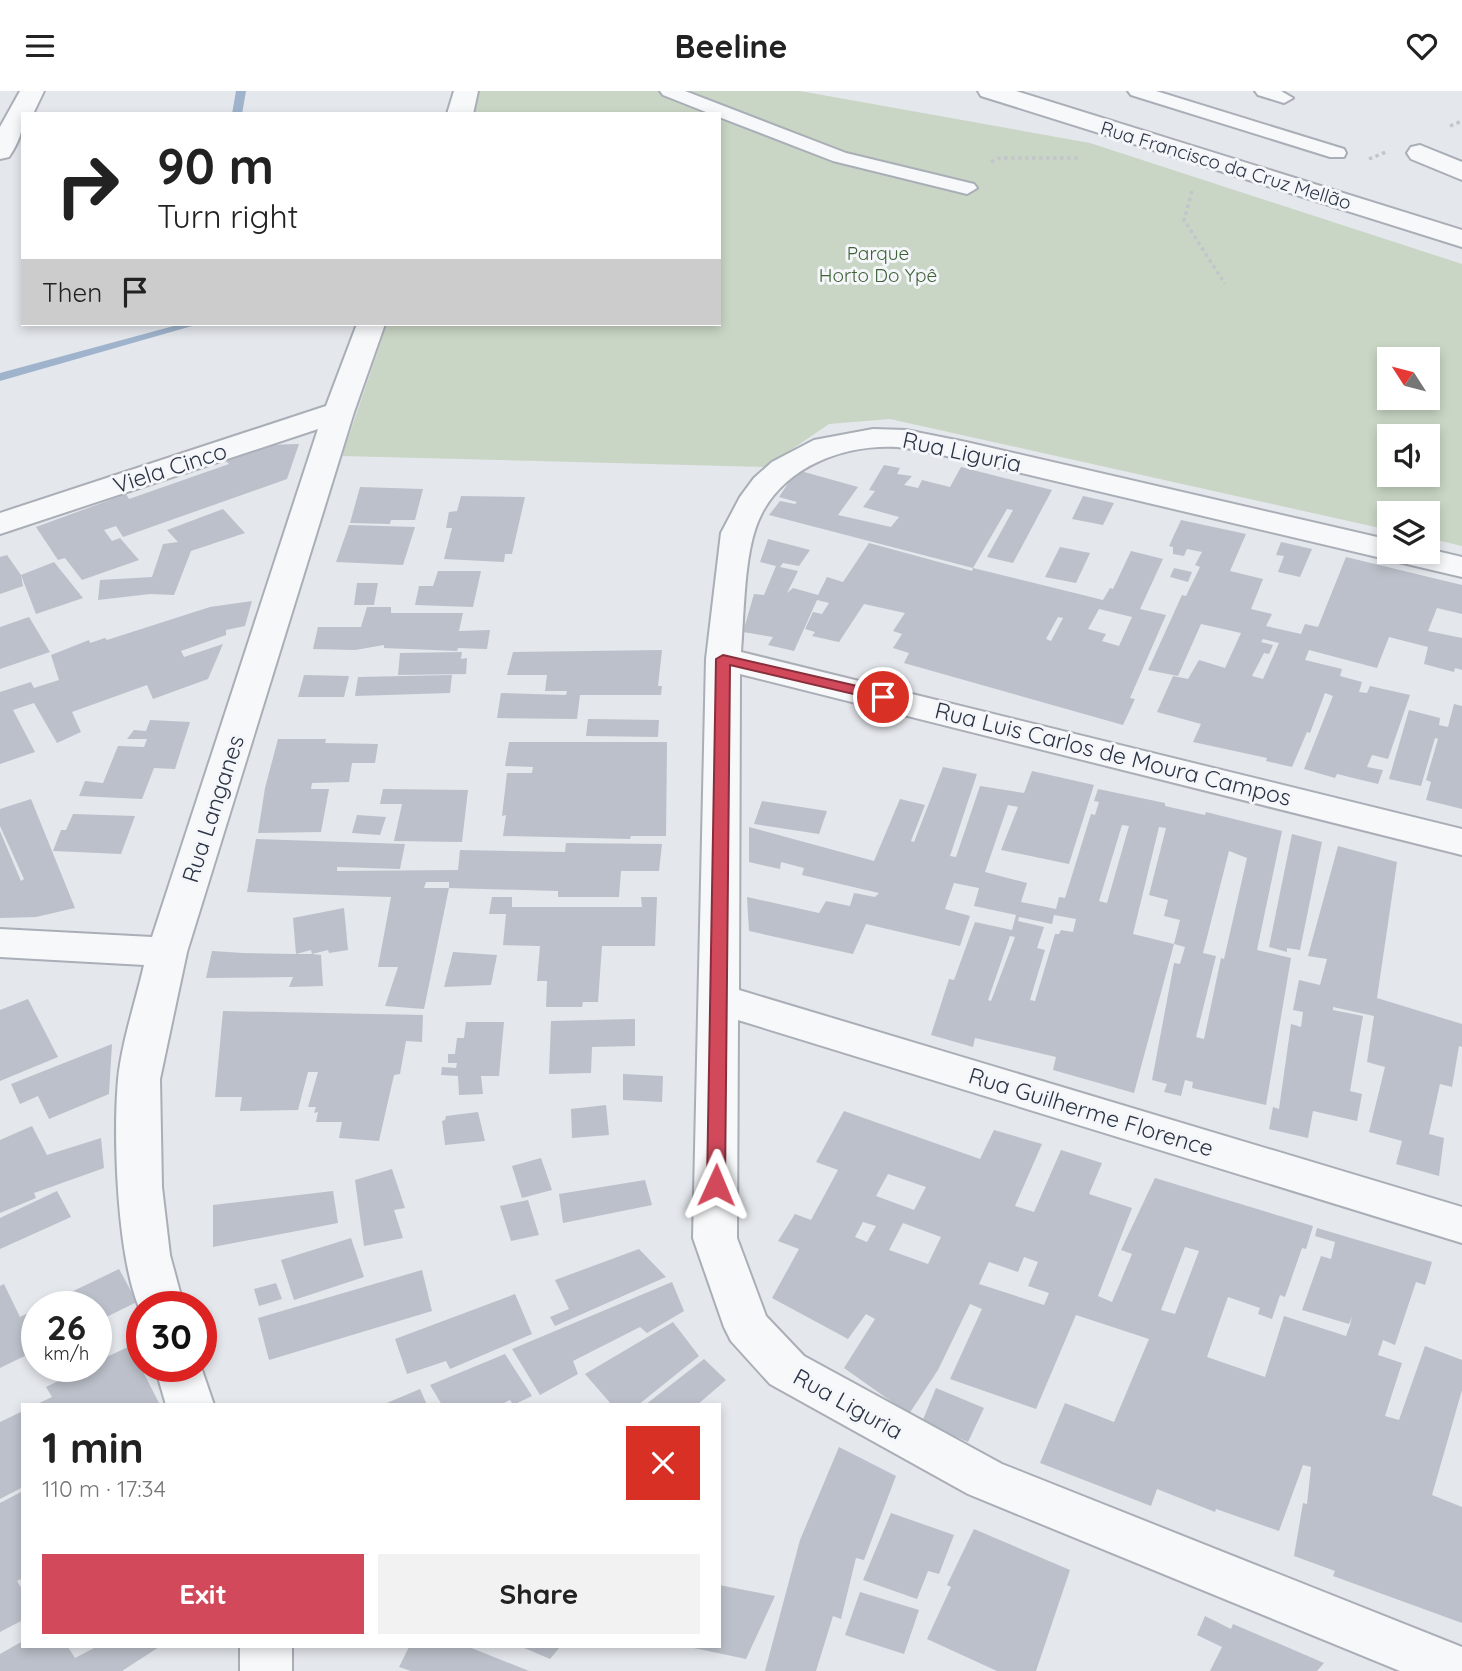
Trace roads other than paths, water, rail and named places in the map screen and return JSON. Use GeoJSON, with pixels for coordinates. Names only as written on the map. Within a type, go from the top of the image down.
{"type":"FeatureCollection","features":[{"type":"Feature","properties":{"kind":"street"},"geometry":{"type":"LineString","coordinates":[[0,151],[32,91]]}},
{"type":"Feature","properties":{"kind":"street"},"geometry":{"type":"LineString","coordinates":[[461,112],[466,91]]}},
{"type":"Feature","properties":{"kind":"street","name":"Rua Francisco da Cruz Mellão"},"geometry":{"type":"LineString","coordinates":[[990,91],[1462,239]]}},
{"type":"Feature","properties":{"kind":"street"},"geometry":{"type":"LineString","coordinates":[[1420,153],[1462,172]]}},
{"type":"Feature","properties":{"kind":"street","name":"Rua Langanes"},"geometry":{"type":"LineString","coordinates":[[157,1291],[148,1255],[140,1187],[139,1079],[167,952],[340,412],[370,326]]}},
{"type":"Feature","properties":{"kind":"street","name":"Viela Cinco"},"geometry":{"type":"LineString","coordinates":[[0,524],[340,412]]}},
{"type":"Feature","properties":{"kind":"street","name":"Rua Liguria"},"geometry":{"type":"LineString","coordinates":[[1377,547],[966,451],[898,438],[844,442],[817,450],[784,466],[759,489],[739,527],[727,595],[723,659],[715,1238],[747,1327],[787,1370],[985,1479],[1461,1671]]}},
{"type":"Feature","properties":{"kind":"street","name":"Rua Liguria"},"geometry":{"type":"LineString","coordinates":[[1440,562],[1462,567]]}},
{"type":"Feature","properties":{"kind":"street","name":"Rua Luis Carlos de Moura Campos"},"geometry":{"type":"LineString","coordinates":[[723,659],[1462,842]]}},
{"type":"Feature","properties":{"kind":"street"},"geometry":{"type":"LineString","coordinates":[[0,943],[167,952]]}},
{"type":"Feature","properties":{"kind":"street","name":"Rua Guilherme Florence"},"geometry":{"type":"LineString","coordinates":[[719,999],[1462,1225]]}},
{"type":"Feature","properties":{"kind":"street"},"geometry":{"type":"LineString","coordinates":[[183,1382],[189,1403]]}},
{"type":"Feature","properties":{"kind":"street"},"geometry":{"type":"LineString","coordinates":[[266,1648],[266,1671]]}},
{"type":"Feature","properties":{"kind":"lane"},"geometry":{"type":"LineString","coordinates":[[669,91],[840,157],[967,188]]}},
{"type":"Feature","properties":{"kind":"lane"},"geometry":{"type":"LineString","coordinates":[[1137,91],[1337,153]]}},
{"type":"Feature","properties":{"kind":"lane"},"geometry":{"type":"LineString","coordinates":[[1264,91],[1284,97]]}},
{"type":"Feature","properties":{"kind":"waterway"},"geometry":{"type":"LineString","coordinates":[[237,112],[241,91]]}},
{"type":"Feature","properties":{"kind":"waterway"},"geometry":{"type":"LineString","coordinates":[[0,377],[186,326]]}},
{"type":"Feature","properties":{"kind":"park label","name":"Parque Horto Do Ypê"},"geometry":{"type":"Point","coordinates":[878,264]}}]}
